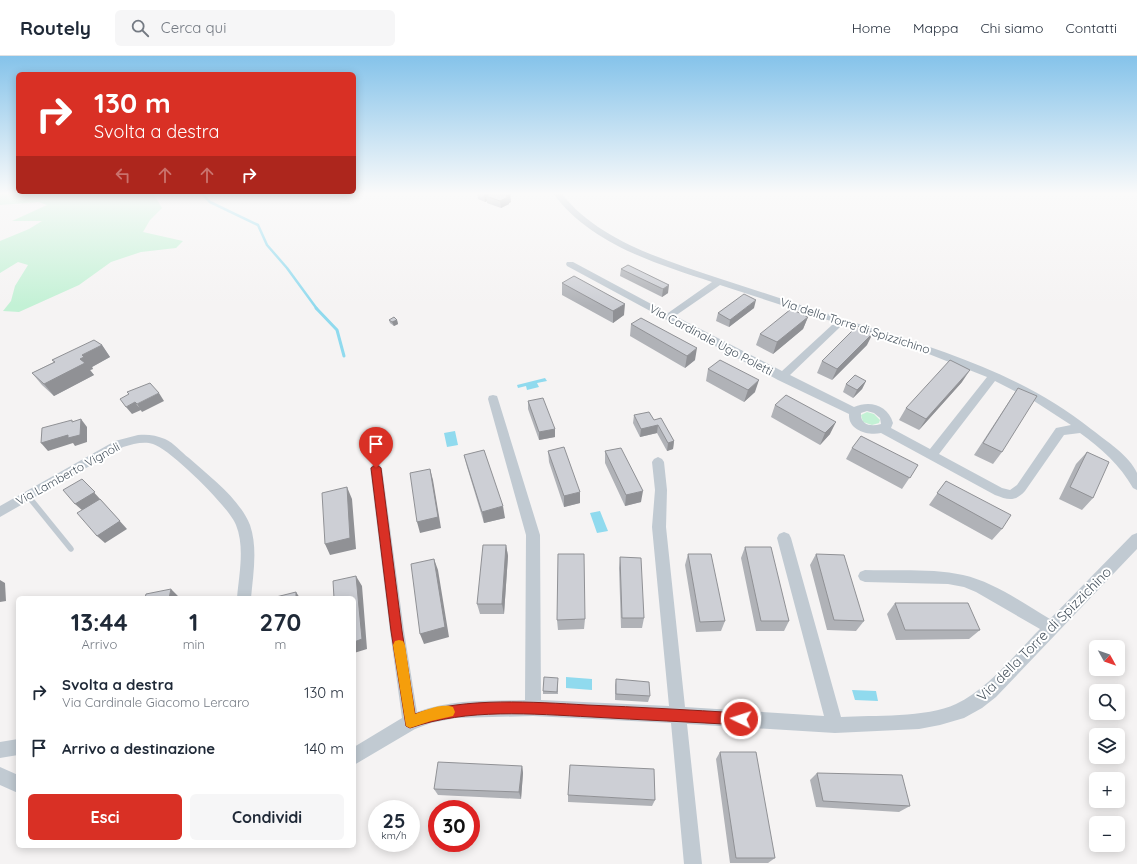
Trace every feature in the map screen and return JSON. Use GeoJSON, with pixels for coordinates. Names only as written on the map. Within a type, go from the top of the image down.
{"type":"FeatureCollection","features":[{"type":"Feature","properties":{"kind":"street","name":"Via della Torre di Spizzichino"},"geometry":{"type":"LineString","coordinates":[[599,231],[623,245],[719,281],[909,343],[994,375],[1056,408],[1084,428],[1119,459],[1130,472],[1137,485]]}},
{"type":"Feature","properties":{"kind":"street","name":"Via Cardinale Ugo Poletti"},"geometry":{"type":"LineString","coordinates":[[570,264],[782,377],[855,412]]}},
{"type":"Feature","properties":{"kind":"street"},"geometry":{"type":"LineString","coordinates":[[668,317],[719,281]]}},
{"type":"Feature","properties":{"kind":"street"},"geometry":{"type":"LineString","coordinates":[[782,377],[835,326]]}},
{"type":"Feature","properties":{"kind":"street"},"geometry":{"type":"LineString","coordinates":[[931,456],[994,375]]}},
{"type":"Feature","properties":{"kind":"street"},"geometry":{"type":"LineString","coordinates":[[492,399],[533,535],[533,708]]}},
{"type":"Feature","properties":{"kind":"street"},"geometry":{"type":"LineString","coordinates":[[883,429],[886,427],[888,420],[882,413],[867,407],[858,409],[855,412],[854,419],[861,426],[872,430],[883,429],[999,492],[1011,495],[1021,488],[1060,431],[1084,428]]}},
{"type":"Feature","properties":{"kind":"street","name":"Via Lamberto Vignoli"},"geometry":{"type":"LineString","coordinates":[[0,512],[119,444],[138,439],[152,438],[167,446],[229,504],[243,524],[246,550],[244,596]]}},
{"type":"Feature","properties":{"kind":"street"},"geometry":{"type":"LineString","coordinates":[[658,462],[661,490],[659,528],[693,864]]}},
{"type":"Feature","properties":{"kind":"street"},"geometry":{"type":"LineString","coordinates":[[376,468],[410,722]]}},
{"type":"Feature","properties":{"kind":"street"},"geometry":{"type":"LineString","coordinates":[[784,538],[835,725]]}},
{"type":"Feature","properties":{"kind":"street","name":"Via della Torre di Spizzichino"},"geometry":{"type":"LineString","coordinates":[[356,756],[410,722],[431,715],[456,710],[533,708],[679,715],[835,725],[918,721],[940,717],[958,712],[976,702],[990,691],[1137,539]]}},
{"type":"Feature","properties":{"kind":"street"},"geometry":{"type":"LineString","coordinates":[[865,576],[948,578],[964,581],[981,587],[1052,628]]}},
{"type":"Feature","properties":{"kind":"street"},"geometry":{"type":"LineString","coordinates":[[0,750],[16,747]]}},
{"type":"Feature","properties":{"kind":"street"},"geometry":{"type":"LineString","coordinates":[[0,776],[16,783]]}},
{"type":"Feature","properties":{"kind":"lane"},"geometry":{"type":"LineString","coordinates":[[28,496],[71,549]]}},
{"type":"Feature","properties":{"kind":"green space"},"geometry":{"type":"Polygon","coordinates":[[[25,231],[144,231],[143,232],[183,241],[176,248],[141,252],[111,262],[79,285],[19,312],[3,311],[11,301],[15,286],[28,265],[18,262],[0,273],[0,241],[25,231]]]}},
{"type":"Feature","properties":{"kind":"green space"},"geometry":{"type":"Polygon","coordinates":[[[867,412],[874,414],[880,420],[879,423],[872,425],[863,422],[861,415],[867,412]]]}},
{"type":"Feature","properties":{"kind":"water"},"geometry":{"type":"Polygon","coordinates":[[[545,378],[547,381],[537,383],[539,387],[527,390],[526,386],[518,388],[517,385],[545,378]]]}},
{"type":"Feature","properties":{"kind":"water"},"geometry":{"type":"Polygon","coordinates":[[[455,431],[458,445],[447,447],[444,433],[455,431]]]}},
{"type":"Feature","properties":{"kind":"water"},"geometry":{"type":"Polygon","coordinates":[[[600,511],[608,531],[597,533],[590,513],[600,511]]]}},
{"type":"Feature","properties":{"kind":"water"},"geometry":{"type":"Polygon","coordinates":[[[566,677],[592,679],[592,690],[566,688],[566,677]]]}},
{"type":"Feature","properties":{"kind":"water"},"geometry":{"type":"Polygon","coordinates":[[[852,690],[876,691],[878,701],[855,700],[852,690]]]}},
{"type":"Feature","properties":{"kind":"building"},"geometry":{"type":"Polygon","coordinates":[[[628,265],[669,285],[663,289],[621,269],[628,265]]]}},
{"type":"Feature","properties":{"kind":"building"},"geometry":{"type":"Polygon","coordinates":[[[574,276],[625,304],[613,311],[562,283],[574,276]]]}},
{"type":"Feature","properties":{"kind":"building"},"geometry":{"type":"Polygon","coordinates":[[[744,294],[756,300],[730,320],[718,313],[744,294]]]}},
{"type":"Feature","properties":{"kind":"building"},"geometry":{"type":"Polygon","coordinates":[[[791,309],[808,317],[777,342],[760,334],[791,309]]]}},
{"type":"Feature","properties":{"kind":"building"},"geometry":{"type":"Polygon","coordinates":[[[394,317],[397,320],[392,322],[389,320],[394,317]]]}},
{"type":"Feature","properties":{"kind":"building"},"geometry":{"type":"Polygon","coordinates":[[[641,318],[697,348],[687,356],[631,324],[641,318]]]}},
{"type":"Feature","properties":{"kind":"building"},"geometry":{"type":"Polygon","coordinates":[[[857,326],[873,333],[837,369],[822,361],[857,326]]]}},
{"type":"Feature","properties":{"kind":"building"},"geometry":{"type":"Polygon","coordinates":[[[94,340],[102,345],[82,355],[84,357],[80,359],[85,363],[44,384],[32,373],[55,362],[52,360],[94,340]]]}},
{"type":"Feature","properties":{"kind":"building"},"geometry":{"type":"Polygon","coordinates":[[[720,360],[759,380],[748,390],[708,369],[720,360]]]}},
{"type":"Feature","properties":{"kind":"building"},"geometry":{"type":"Polygon","coordinates":[[[950,360],[970,370],[926,419],[906,408],[950,360]]]}},
{"type":"Feature","properties":{"kind":"building"},"geometry":{"type":"Polygon","coordinates":[[[855,375],[866,381],[857,390],[846,384],[855,375]]]}},
{"type":"Feature","properties":{"kind":"building"},"geometry":{"type":"Polygon","coordinates":[[[150,383],[159,393],[137,404],[135,402],[126,407],[120,399],[129,394],[127,392],[150,383]]]}},
{"type":"Feature","properties":{"kind":"building"},"geometry":{"type":"Polygon","coordinates":[[[1018,388],[1037,396],[1002,452],[983,443],[1018,388]]]}},
{"type":"Feature","properties":{"kind":"building"},"geometry":{"type":"Polygon","coordinates":[[[786,395],[836,422],[825,433],[775,405],[786,395]]]}},
{"type":"Feature","properties":{"kind":"building"},"geometry":{"type":"Polygon","coordinates":[[[543,398],[555,429],[539,432],[528,401],[543,398]]]}},
{"type":"Feature","properties":{"kind":"building"},"geometry":{"type":"Polygon","coordinates":[[[649,412],[654,420],[661,418],[674,441],[668,443],[658,425],[641,429],[634,415],[649,412]]]}},
{"type":"Feature","properties":{"kind":"building"},"geometry":{"type":"Polygon","coordinates":[[[81,419],[80,435],[68,438],[68,435],[41,443],[42,428],[81,419]]]}},
{"type":"Feature","properties":{"kind":"building"},"geometry":{"type":"Polygon","coordinates":[[[861,436],[918,465],[910,478],[852,448],[861,436]]]}},
{"type":"Feature","properties":{"kind":"building"},"geometry":{"type":"Polygon","coordinates":[[[564,447],[580,492],[564,496],[548,451],[564,447]]]}},
{"type":"Feature","properties":{"kind":"building"},"geometry":{"type":"Polygon","coordinates":[[[621,448],[643,491],[626,495],[605,451],[621,448]]]}},
{"type":"Feature","properties":{"kind":"building"},"geometry":{"type":"Polygon","coordinates":[[[484,450],[503,506],[482,512],[464,455],[484,450]]]}},
{"type":"Feature","properties":{"kind":"building"},"geometry":{"type":"Polygon","coordinates":[[[1087,452],[1109,462],[1093,498],[1070,487],[1087,452]]]}},
{"type":"Feature","properties":{"kind":"building"},"geometry":{"type":"Polygon","coordinates":[[[430,469],[438,517],[417,522],[410,473],[430,469]]]}},
{"type":"Feature","properties":{"kind":"building"},"geometry":{"type":"Polygon","coordinates":[[[82,479],[95,492],[75,504],[63,490],[82,479]]]}},
{"type":"Feature","properties":{"kind":"building"},"geometry":{"type":"Polygon","coordinates":[[[946,481],[1011,515],[1002,529],[937,493],[946,481]]]}},
{"type":"Feature","properties":{"kind":"building"},"geometry":{"type":"Polygon","coordinates":[[[347,487],[350,538],[325,544],[322,493],[347,487]]]}},
{"type":"Feature","properties":{"kind":"building"},"geometry":{"type":"Polygon","coordinates":[[[100,499],[120,521],[97,536],[77,513],[100,499]]]}},
{"type":"Feature","properties":{"kind":"building"},"geometry":{"type":"Polygon","coordinates":[[[483,545],[506,545],[502,604],[477,604],[483,545]]]}},
{"type":"Feature","properties":{"kind":"building"},"geometry":{"type":"Polygon","coordinates":[[[745,547],[771,547],[789,621],[761,621],[745,547]]]}},
{"type":"Feature","properties":{"kind":"building"},"geometry":{"type":"Polygon","coordinates":[[[558,554],[584,554],[585,619],[557,620],[558,554]]]}},
{"type":"Feature","properties":{"kind":"building"},"geometry":{"type":"Polygon","coordinates":[[[688,554],[711,554],[725,621],[700,622],[688,554]]]}},
{"type":"Feature","properties":{"kind":"building"},"geometry":{"type":"Polygon","coordinates":[[[816,554],[844,555],[864,621],[834,620],[816,554]]]}},
{"type":"Feature","properties":{"kind":"building"},"geometry":{"type":"Polygon","coordinates":[[[620,557],[641,558],[644,618],[622,618],[620,557]]]}},
{"type":"Feature","properties":{"kind":"building"},"geometry":{"type":"Polygon","coordinates":[[[434,559],[445,627],[420,634],[411,564],[434,559]]]}},
{"type":"Feature","properties":{"kind":"building"},"geometry":{"type":"Polygon","coordinates":[[[356,576],[362,639],[356,641],[356,596],[334,596],[333,581],[356,576]]]}},
{"type":"Feature","properties":{"kind":"building"},"geometry":{"type":"Polygon","coordinates":[[[171,589],[169,596],[146,596],[146,594],[171,589]]]}},
{"type":"Feature","properties":{"kind":"building"},"geometry":{"type":"Polygon","coordinates":[[[296,592],[296,596],[280,596],[296,592]]]}},
{"type":"Feature","properties":{"kind":"building"},"geometry":{"type":"Polygon","coordinates":[[[895,603],[968,603],[980,630],[905,630],[895,603]]]}},
{"type":"Feature","properties":{"kind":"building"},"geometry":{"type":"Polygon","coordinates":[[[544,677],[558,678],[557,692],[543,691],[544,677]]]}},
{"type":"Feature","properties":{"kind":"building"},"geometry":{"type":"Polygon","coordinates":[[[616,679],[649,682],[650,696],[616,694],[616,679]]]}},
{"type":"Feature","properties":{"kind":"building"},"geometry":{"type":"Polygon","coordinates":[[[720,752],[756,752],[775,858],[736,858],[720,752]]]}},
{"type":"Feature","properties":{"kind":"building"},"geometry":{"type":"Polygon","coordinates":[[[438,762],[522,766],[519,792],[434,789],[438,762]]]}},
{"type":"Feature","properties":{"kind":"building"},"geometry":{"type":"Polygon","coordinates":[[[570,765],[654,769],[655,800],[568,795],[570,765]]]}},
{"type":"Feature","properties":{"kind":"building"},"geometry":{"type":"Polygon","coordinates":[[[817,773],[902,775],[910,806],[823,801],[817,773]]]}},
{"type":"Feature","properties":{"kind":"waterway"},"geometry":{"type":"LineString","coordinates":[[261,231],[267,245],[287,268],[317,309]]}},
{"type":"Feature","properties":{"kind":"waterway"},"geometry":{"type":"LineString","coordinates":[[316,308],[337,330],[344,356]]}},
{"type":"Feature","properties":{"kind":"slow traffic"},"geometry":{"type":"LineString","coordinates":[[399,645],[410,722],[431,715],[449,712]]}},
{"type":"Feature","properties":{"kind":"route"},"geometry":{"type":"LineString","coordinates":[[376,468],[410,722],[431,715],[456,710],[533,708],[741,719]]}}]}
